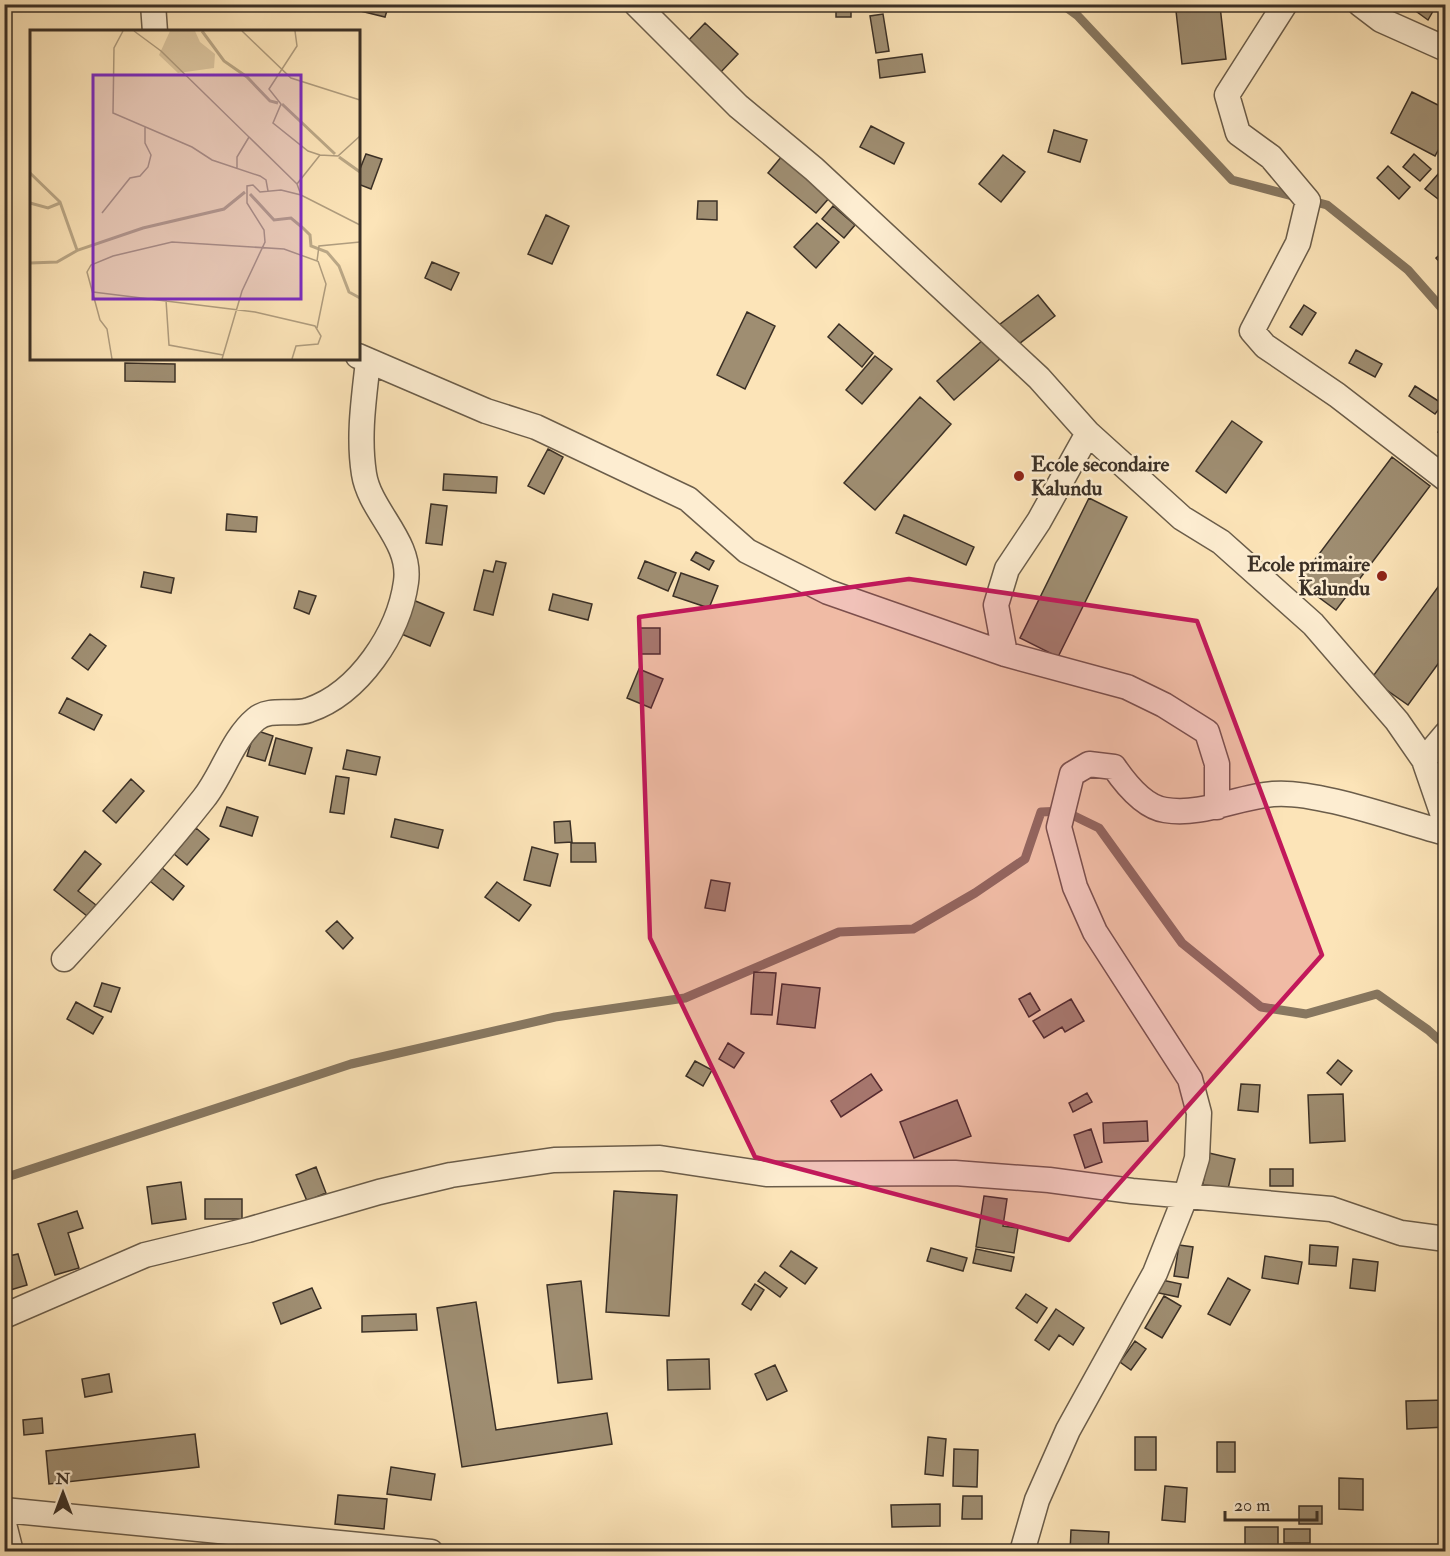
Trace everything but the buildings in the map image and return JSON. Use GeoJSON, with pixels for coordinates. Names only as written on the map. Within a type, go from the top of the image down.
{"type":"FeatureCollection","features":[{"type":"Feature","properties":{"kind":"street"},"geometry":{"type":"LineString","coordinates":[[153,4],[155,30]]}},
{"type":"Feature","properties":{"kind":"street"},"geometry":{"type":"LineString","coordinates":[[636,4],[738,106],[814,169],[1040,378],[1088,433],[1182,518],[1221,542],[1313,624],[1397,721],[1424,760],[1446,824]]}},
{"type":"Feature","properties":{"kind":"street"},"geometry":{"type":"LineString","coordinates":[[1286,4],[1227,95],[1238,133],[1271,157],[1308,201],[1298,243],[1252,331],[1266,346],[1337,395],[1446,479]]}},
{"type":"Feature","properties":{"kind":"street"},"geometry":{"type":"LineString","coordinates":[[1360,4],[1381,20],[1446,48]]}},
{"type":"Feature","properties":{"kind":"street"},"geometry":{"type":"LineString","coordinates":[[63,959],[205,797],[244,732],[258,717],[272,713],[307,711],[330,701],[372,661],[387,637],[406,581],[405,559],[377,508],[364,475],[361,432],[363,358],[486,411],[536,427],[688,499],[747,550],[828,592],[1005,654],[1127,687],[1164,705],[1207,732],[1216,764],[1217,807]]}},
{"type":"Feature","properties":{"kind":"street"},"geometry":{"type":"LineString","coordinates":[[1005,654],[996,605],[1007,569],[1040,521],[1088,433]]}},
{"type":"Feature","properties":{"kind":"street"},"geometry":{"type":"LineString","coordinates":[[1424,760],[1446,734]]}},
{"type":"Feature","properties":{"kind":"street"},"geometry":{"type":"LineString","coordinates":[[1022,1551],[1037,1500],[1068,1430],[1155,1273],[1186,1195],[1197,1158],[1199,1113],[1190,1079],[1095,932],[1075,887],[1059,827],[1072,774],[1089,764],[1114,767],[1129,790],[1163,810],[1217,807],[1273,794],[1309,796],[1446,833]]}},
{"type":"Feature","properties":{"kind":"street"},"geometry":{"type":"LineString","coordinates":[[4,1316],[145,1255],[248,1230],[389,1189],[451,1176],[554,1160],[660,1158],[766,1174],[955,1173],[1331,1209],[1401,1233],[1446,1239]]}},
{"type":"Feature","properties":{"kind":"street"},"geometry":{"type":"LineString","coordinates":[[4,1510],[431,1551]]}},
{"type":"Feature","properties":{"kind":"street"},"geometry":{"type":"LineString","coordinates":[[4,1524],[11,1551]]}},
{"type":"Feature","properties":{"kind":"highlighted area"},"geometry":{"type":"Polygon","coordinates":[[[909,579],[1197,621],[1322,955],[1069,1240],[755,1157],[650,938],[639,617],[909,579]]]}},
{"type":"Feature","properties":{"kind":"waterway"},"geometry":{"type":"LineString","coordinates":[[1062,4],[1077,15],[1232,180],[1327,205],[1408,270],[1446,313]]}},
{"type":"Feature","properties":{"kind":"waterway"},"geometry":{"type":"LineString","coordinates":[[4,1178],[351,1064],[555,1017],[685,998],[839,932],[913,929],[975,893],[1025,859],[1041,812],[1064,811],[1099,828],[1182,943],[1261,1007],[1306,1014],[1377,994],[1428,1030],[1446,1046]]}},
{"type":"Feature","properties":{"kind":"place","name":"Ecole secondaire Kalundu"},"geometry":{"type":"Point","coordinates":[1019,476]}},
{"type":"Feature","properties":{"kind":"place","name":"Ecole primaire Kalundu"},"geometry":{"type":"Point","coordinates":[1382,576]}}]}
